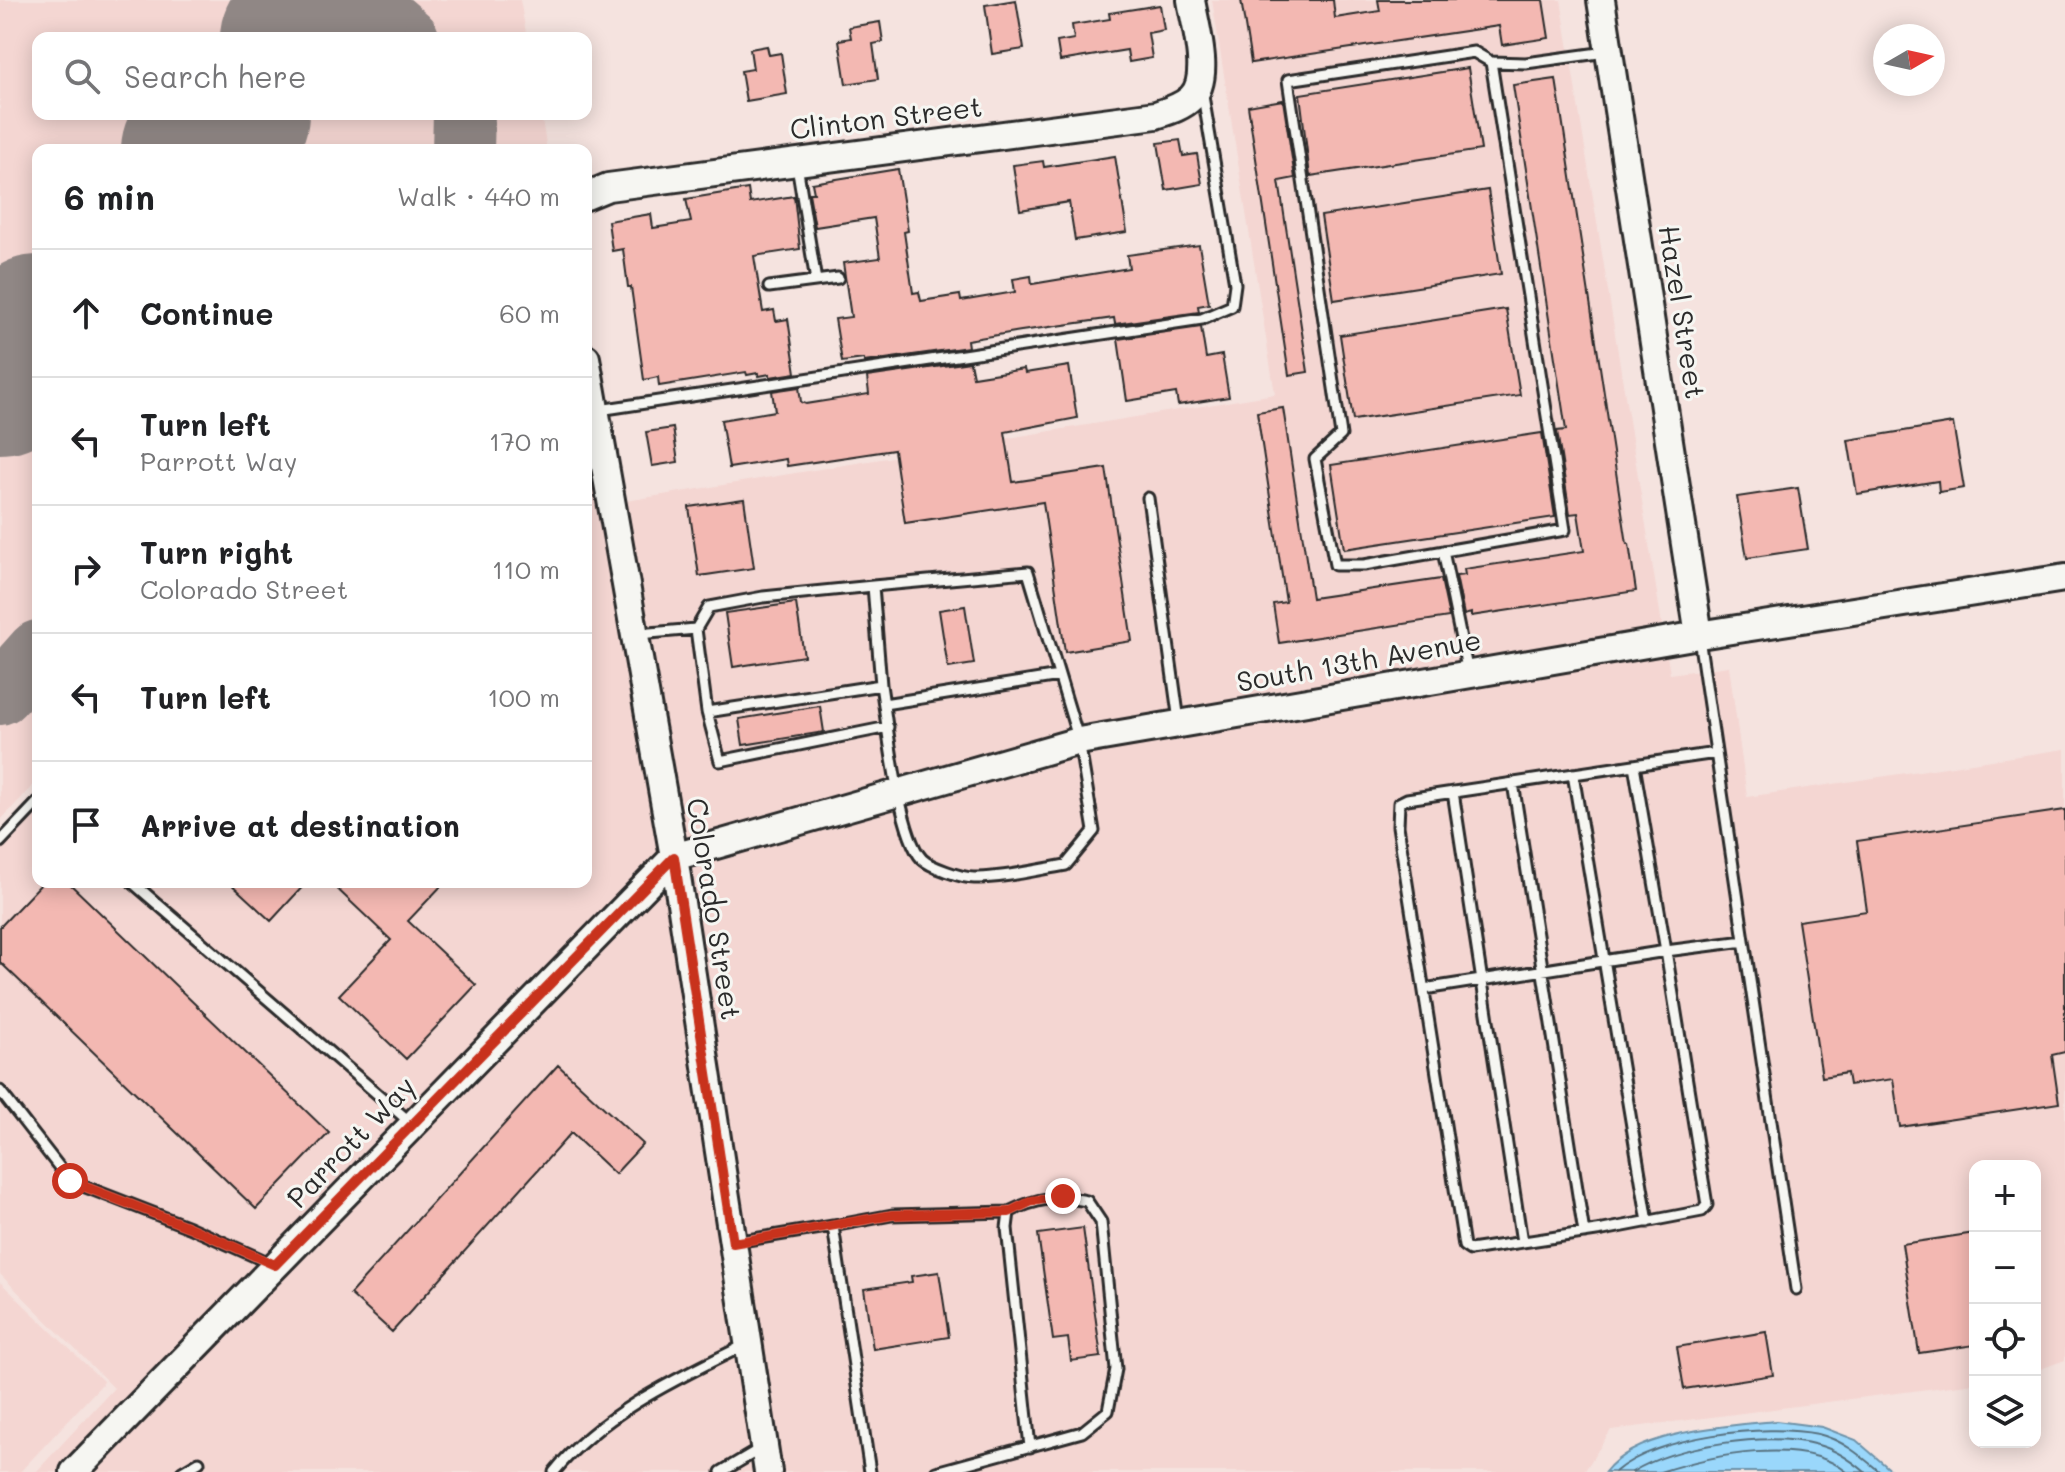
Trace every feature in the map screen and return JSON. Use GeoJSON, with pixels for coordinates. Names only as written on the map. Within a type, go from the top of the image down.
{"type":"FeatureCollection","features":[{"type":"Feature","properties":{"kind":"street"},"geometry":{"type":"LineString","coordinates":[[1191,0],[1202,63],[1196,89]]}},
{"type":"Feature","properties":{"kind":"street","name":"Hazel Street"},"geometry":{"type":"LineString","coordinates":[[1601,0],[1699,635]]}},
{"type":"Feature","properties":{"kind":"street","name":"Clinton Street"},"geometry":{"type":"LineString","coordinates":[[592,194],[608,187],[1156,115],[1196,89]]}},
{"type":"Feature","properties":{"kind":"street","name":"Colorado Street"},"geometry":{"type":"LineString","coordinates":[[592,393],[674,857],[766,1460]]}},
{"type":"Feature","properties":{"kind":"street","name":"South 13th Avenue"},"geometry":{"type":"LineString","coordinates":[[674,857],[1079,741],[1699,635],[2065,578]]}},
{"type":"Feature","properties":{"kind":"street","name":"Parrott Way"},"geometry":{"type":"LineString","coordinates":[[74,1472],[674,857]]}},
{"type":"Feature","properties":{"kind":"lane"},"geometry":{"type":"LineString","coordinates":[[1491,62],[1565,530],[1364,565],[1335,565],[1315,459],[1341,435],[1288,80],[1474,52],[1491,62],[1526,63],[1609,52]]}},
{"type":"Feature","properties":{"kind":"lane"},"geometry":{"type":"LineString","coordinates":[[595,411],[1202,319],[1232,306],[1235,284],[1196,89]]}},
{"type":"Feature","properties":{"kind":"lane"},"geometry":{"type":"LineString","coordinates":[[796,162],[816,281]]}},
{"type":"Feature","properties":{"kind":"lane"},"geometry":{"type":"LineString","coordinates":[[769,287],[838,278]]}},
{"type":"Feature","properties":{"kind":"lane"},"geometry":{"type":"LineString","coordinates":[[1148,498],[1179,724]]}},
{"type":"Feature","properties":{"kind":"lane"},"geometry":{"type":"LineString","coordinates":[[1443,551],[1468,675]]}},
{"type":"Feature","properties":{"kind":"lane"},"geometry":{"type":"LineString","coordinates":[[873,586],[881,685],[888,727],[898,793],[909,832],[922,860],[958,876],[973,878],[1066,865],[1094,831],[1079,741],[1028,572],[873,586],[763,597],[709,607],[696,629],[707,712],[720,761],[888,727]]}},
{"type":"Feature","properties":{"kind":"lane"},"geometry":{"type":"LineString","coordinates":[[635,634],[696,629]]}},
{"type":"Feature","properties":{"kind":"lane"},"geometry":{"type":"LineString","coordinates":[[1699,635],[1796,1289]]}},
{"type":"Feature","properties":{"kind":"lane"},"geometry":{"type":"LineString","coordinates":[[884,704],[1059,676]]}},
{"type":"Feature","properties":{"kind":"lane"},"geometry":{"type":"LineString","coordinates":[[707,712],[881,685]]}},
{"type":"Feature","properties":{"kind":"lane"},"geometry":{"type":"LineString","coordinates":[[1634,765],[1707,1205],[1702,1211],[1648,1222],[1470,1250],[1464,1246],[1398,826],[1399,803],[1407,799],[1573,774],[1634,765],[1716,753]]}},
{"type":"Feature","properties":{"kind":"lane"},"geometry":{"type":"LineString","coordinates":[[1573,774],[1648,1222]]}},
{"type":"Feature","properties":{"kind":"lane"},"geometry":{"type":"LineString","coordinates":[[1513,783],[1584,1233]]}},
{"type":"Feature","properties":{"kind":"lane"},"geometry":{"type":"LineString","coordinates":[[1453,792],[1522,1242]]}},
{"type":"Feature","properties":{"kind":"lane"},"geometry":{"type":"LineString","coordinates":[[0,842],[32,808]]}},
{"type":"Feature","properties":{"kind":"lane"},"geometry":{"type":"LineString","coordinates":[[139,888],[413,1125]]}},
{"type":"Feature","properties":{"kind":"lane"},"geometry":{"type":"LineString","coordinates":[[1424,989],[1744,941]]}},
{"type":"Feature","properties":{"kind":"lane"},"geometry":{"type":"LineString","coordinates":[[0,1091],[70,1181],[189,1227],[275,1265]]}},
{"type":"Feature","properties":{"kind":"lane"},"geometry":{"type":"LineString","coordinates":[[733,1243],[892,1215],[1009,1212],[1032,1201],[1063,1196],[1087,1201],[1101,1222],[1116,1369],[1108,1411],[1082,1432],[936,1472]]}},
{"type":"Feature","properties":{"kind":"lane"},"geometry":{"type":"LineString","coordinates":[[1009,1212],[1007,1228],[1030,1447]]}},
{"type":"Feature","properties":{"kind":"lane"},"geometry":{"type":"LineString","coordinates":[[833,1226],[870,1472]]}},
{"type":"Feature","properties":{"kind":"lane"},"geometry":{"type":"LineString","coordinates":[[554,1472],[583,1441],[626,1409],[693,1370],[748,1344]]}},
{"type":"Feature","properties":{"kind":"lane"},"geometry":{"type":"LineString","coordinates":[[721,1472],[766,1460]]}},
{"type":"Feature","properties":{"kind":"lane"},"geometry":{"type":"LineString","coordinates":[[182,1472],[199,1462]]}},
{"type":"Feature","properties":{"kind":"shaded area"},"geometry":{"type":"Polygon","coordinates":[[[0,0],[520,0],[526,32],[32,32],[32,120],[542,120],[546,144],[32,144],[32,786],[0,821],[0,0]]]}},
{"type":"Feature","properties":{"kind":"shaded area"},"geometry":{"type":"Polygon","coordinates":[[[1212,0],[1561,0],[1670,674],[1729,666],[1747,797],[2065,749],[2065,1360],[2041,1369],[2041,1160],[1969,1160],[1969,1384],[1611,1430],[1584,1472],[36,1472],[114,1388],[0,1274],[0,844],[32,810],[32,888],[592,888],[592,445],[602,505],[1275,394],[1212,0]]]}},
{"type":"Feature","properties":{"kind":"shaded area"},"geometry":{"type":"Polygon","coordinates":[[[0,1282],[104,1382],[20,1472],[0,1472],[0,1282]]]}},
{"type":"Feature","properties":{"kind":"water"},"geometry":{"type":"Polygon","coordinates":[[[1776,1421],[1822,1427],[1856,1440],[1893,1472],[1605,1472],[1638,1447],[1661,1439],[1709,1428],[1776,1421]]]}},
{"type":"Feature","properties":{"kind":"building"},"geometry":{"type":"Polygon","coordinates":[[[1016,0],[1024,49],[992,54],[985,5],[1016,0]]]}},
{"type":"Feature","properties":{"kind":"building"},"geometry":{"type":"Polygon","coordinates":[[[1241,0],[1333,0],[1335,18],[1380,11],[1378,0],[1543,0],[1549,38],[1502,45],[1499,26],[1251,63],[1241,0]]]}},
{"type":"Feature","properties":{"kind":"building"},"geometry":{"type":"Polygon","coordinates":[[[1160,5],[1164,30],[1148,33],[1152,58],[1129,62],[1127,50],[1060,61],[1057,42],[1074,39],[1072,25],[1110,19],[1109,13],[1160,5]]]}},
{"type":"Feature","properties":{"kind":"building"},"geometry":{"type":"Polygon","coordinates":[[[880,22],[883,42],[873,44],[878,79],[846,84],[839,40],[851,38],[849,27],[880,22]]]}},
{"type":"Feature","properties":{"kind":"building"},"geometry":{"type":"Polygon","coordinates":[[[767,46],[769,55],[781,53],[787,94],[746,101],[741,71],[753,69],[750,49],[767,46]]]}},
{"type":"Feature","properties":{"kind":"building"},"geometry":{"type":"Polygon","coordinates":[[[1468,68],[1481,150],[1310,176],[1300,94],[1468,68]]]}},
{"type":"Feature","properties":{"kind":"building"},"geometry":{"type":"Polygon","coordinates":[[[1556,79],[1636,591],[1464,615],[1456,576],[1465,575],[1464,569],[1584,551],[1578,513],[1570,514],[1557,431],[1566,430],[1513,85],[1556,79]]]}},
{"type":"Feature","properties":{"kind":"building"},"geometry":{"type":"Polygon","coordinates":[[[1283,100],[1295,178],[1279,181],[1308,372],[1289,375],[1248,106],[1283,100]]]}},
{"type":"Feature","properties":{"kind":"building"},"geometry":{"type":"Polygon","coordinates":[[[1180,140],[1183,156],[1197,154],[1202,184],[1166,190],[1158,143],[1180,140]]]}},
{"type":"Feature","properties":{"kind":"building"},"geometry":{"type":"Polygon","coordinates":[[[1115,156],[1127,232],[1075,240],[1069,202],[1020,210],[1013,165],[1043,161],[1044,167],[1115,156]]]}},
{"type":"Feature","properties":{"kind":"building"},"geometry":{"type":"Polygon","coordinates":[[[898,169],[908,231],[904,232],[913,293],[919,292],[921,301],[960,295],[961,301],[1015,292],[1013,279],[1031,276],[1032,284],[1129,268],[1127,255],[1199,245],[1209,304],[1198,306],[1199,312],[1115,324],[1114,318],[1021,331],[967,340],[968,347],[864,362],[864,359],[842,362],[835,319],[851,317],[843,263],[880,258],[874,218],[815,227],[809,193],[814,193],[812,183],[898,169]]]}},
{"type":"Feature","properties":{"kind":"building"},"geometry":{"type":"Polygon","coordinates":[[[748,189],[750,203],[794,196],[800,249],[754,256],[763,312],[774,310],[776,321],[788,319],[796,373],[770,377],[770,374],[747,375],[746,372],[659,386],[658,377],[644,380],[623,249],[612,251],[608,221],[651,214],[653,228],[691,222],[686,199],[748,189]]]}},
{"type":"Feature","properties":{"kind":"building"},"geometry":{"type":"Polygon","coordinates":[[[1488,190],[1501,274],[1334,300],[1321,216],[1488,190]]]}},
{"type":"Feature","properties":{"kind":"building"},"geometry":{"type":"Polygon","coordinates":[[[1506,309],[1520,395],[1353,420],[1340,335],[1506,309]]]}},
{"type":"Feature","properties":{"kind":"building"},"geometry":{"type":"Polygon","coordinates":[[[1201,327],[1206,358],[1222,355],[1229,397],[1178,405],[1176,393],[1127,401],[1118,339],[1201,327]]]}},
{"type":"Feature","properties":{"kind":"building"},"geometry":{"type":"Polygon","coordinates":[[[970,362],[973,377],[1069,366],[1077,418],[1005,432],[1013,482],[1106,468],[1132,641],[1065,652],[1043,502],[905,523],[894,450],[787,466],[786,459],[729,468],[721,420],[775,411],[772,391],[799,387],[801,402],[806,404],[869,394],[867,377],[970,362]]]}},
{"type":"Feature","properties":{"kind":"building"},"geometry":{"type":"Polygon","coordinates":[[[1283,408],[1312,598],[1441,579],[1449,617],[1279,643],[1273,604],[1286,602],[1257,412],[1283,408]]]}},
{"type":"Feature","properties":{"kind":"building"},"geometry":{"type":"Polygon","coordinates":[[[1953,423],[1964,488],[1939,492],[1938,481],[1857,494],[1848,440],[1953,423]]]}},
{"type":"Feature","properties":{"kind":"building"},"geometry":{"type":"Polygon","coordinates":[[[673,428],[678,462],[652,466],[646,432],[673,428]]]}},
{"type":"Feature","properties":{"kind":"building"},"geometry":{"type":"Polygon","coordinates":[[[1542,433],[1555,517],[1344,549],[1331,465],[1542,433]]]}},
{"type":"Feature","properties":{"kind":"building"},"geometry":{"type":"Polygon","coordinates":[[[1798,488],[1808,549],[1747,558],[1737,497],[1798,488]]]}},
{"type":"Feature","properties":{"kind":"building"},"geometry":{"type":"Polygon","coordinates":[[[744,499],[754,568],[699,576],[689,507],[744,499]]]}},
{"type":"Feature","properties":{"kind":"building"},"geometry":{"type":"Polygon","coordinates":[[[796,603],[804,656],[733,667],[725,613],[796,603]]]}},
{"type":"Feature","properties":{"kind":"building"},"geometry":{"type":"Polygon","coordinates":[[[965,606],[974,664],[948,668],[939,610],[965,606]]]}},
{"type":"Feature","properties":{"kind":"building"},"geometry":{"type":"Polygon","coordinates":[[[820,706],[824,732],[743,745],[739,719],[820,706]]]}},
{"type":"Feature","properties":{"kind":"building"},"geometry":{"type":"Polygon","coordinates":[[[2065,810],[2065,1052],[2052,1055],[2059,1103],[1900,1127],[1893,1079],[1849,1085],[1847,1073],[1822,1077],[1798,921],[1867,911],[1857,841],[2065,810]]]}},
{"type":"Feature","properties":{"kind":"building"},"geometry":{"type":"Polygon","coordinates":[[[37,888],[74,888],[329,1133],[256,1209],[0,962],[0,927],[37,888]]]}},
{"type":"Feature","properties":{"kind":"building"},"geometry":{"type":"Polygon","coordinates":[[[235,888],[301,888],[271,921],[235,888]]]}},
{"type":"Feature","properties":{"kind":"building"},"geometry":{"type":"Polygon","coordinates":[[[336,888],[439,888],[408,921],[476,985],[406,1059],[339,995],[391,940],[336,888]]]}},
{"type":"Feature","properties":{"kind":"building"},"geometry":{"type":"Polygon","coordinates":[[[558,1065],[643,1144],[615,1174],[571,1133],[392,1332],[350,1294],[558,1065]]]}},
{"type":"Feature","properties":{"kind":"building"},"geometry":{"type":"Polygon","coordinates":[[[1083,1228],[1101,1357],[1071,1361],[1068,1338],[1053,1340],[1038,1234],[1083,1228]]]}},
{"type":"Feature","properties":{"kind":"building"},"geometry":{"type":"Polygon","coordinates":[[[1969,1234],[1969,1346],[1919,1353],[1902,1244],[1969,1234]]]}},
{"type":"Feature","properties":{"kind":"building"},"geometry":{"type":"Polygon","coordinates":[[[939,1272],[949,1337],[873,1349],[864,1289],[912,1282],[911,1276],[939,1272]]]}},
{"type":"Feature","properties":{"kind":"building"},"geometry":{"type":"Polygon","coordinates":[[[1766,1332],[1773,1375],[1684,1389],[1677,1347],[1766,1332]]]}},
{"type":"Feature","properties":{"kind":"taxiway"},"geometry":{"type":"LineString","coordinates":[[364,0],[401,32]]}},
{"type":"Feature","properties":{"kind":"taxiway"},"geometry":{"type":"LineString","coordinates":[[463,144],[464,120]]}},
{"type":"Feature","properties":{"kind":"taxiway"},"geometry":{"type":"LineString","coordinates":[[0,694],[32,658]]}},
{"type":"Feature","properties":{"kind":"runway"},"geometry":{"type":"LineString","coordinates":[[303,32],[331,0]]}},
{"type":"Feature","properties":{"kind":"runway"},"geometry":{"type":"LineString","coordinates":[[204,144],[226,120]]}},
{"type":"Feature","properties":{"kind":"runway"},"geometry":{"type":"LineString","coordinates":[[0,376],[32,340]]}},
{"type":"Feature","properties":{"kind":"route"},"geometry":{"type":"LineString","coordinates":[[70,1181],[189,1227],[275,1265],[674,857],[733,1243],[892,1215],[1009,1212],[1032,1201],[1063,1196]]}}]}
